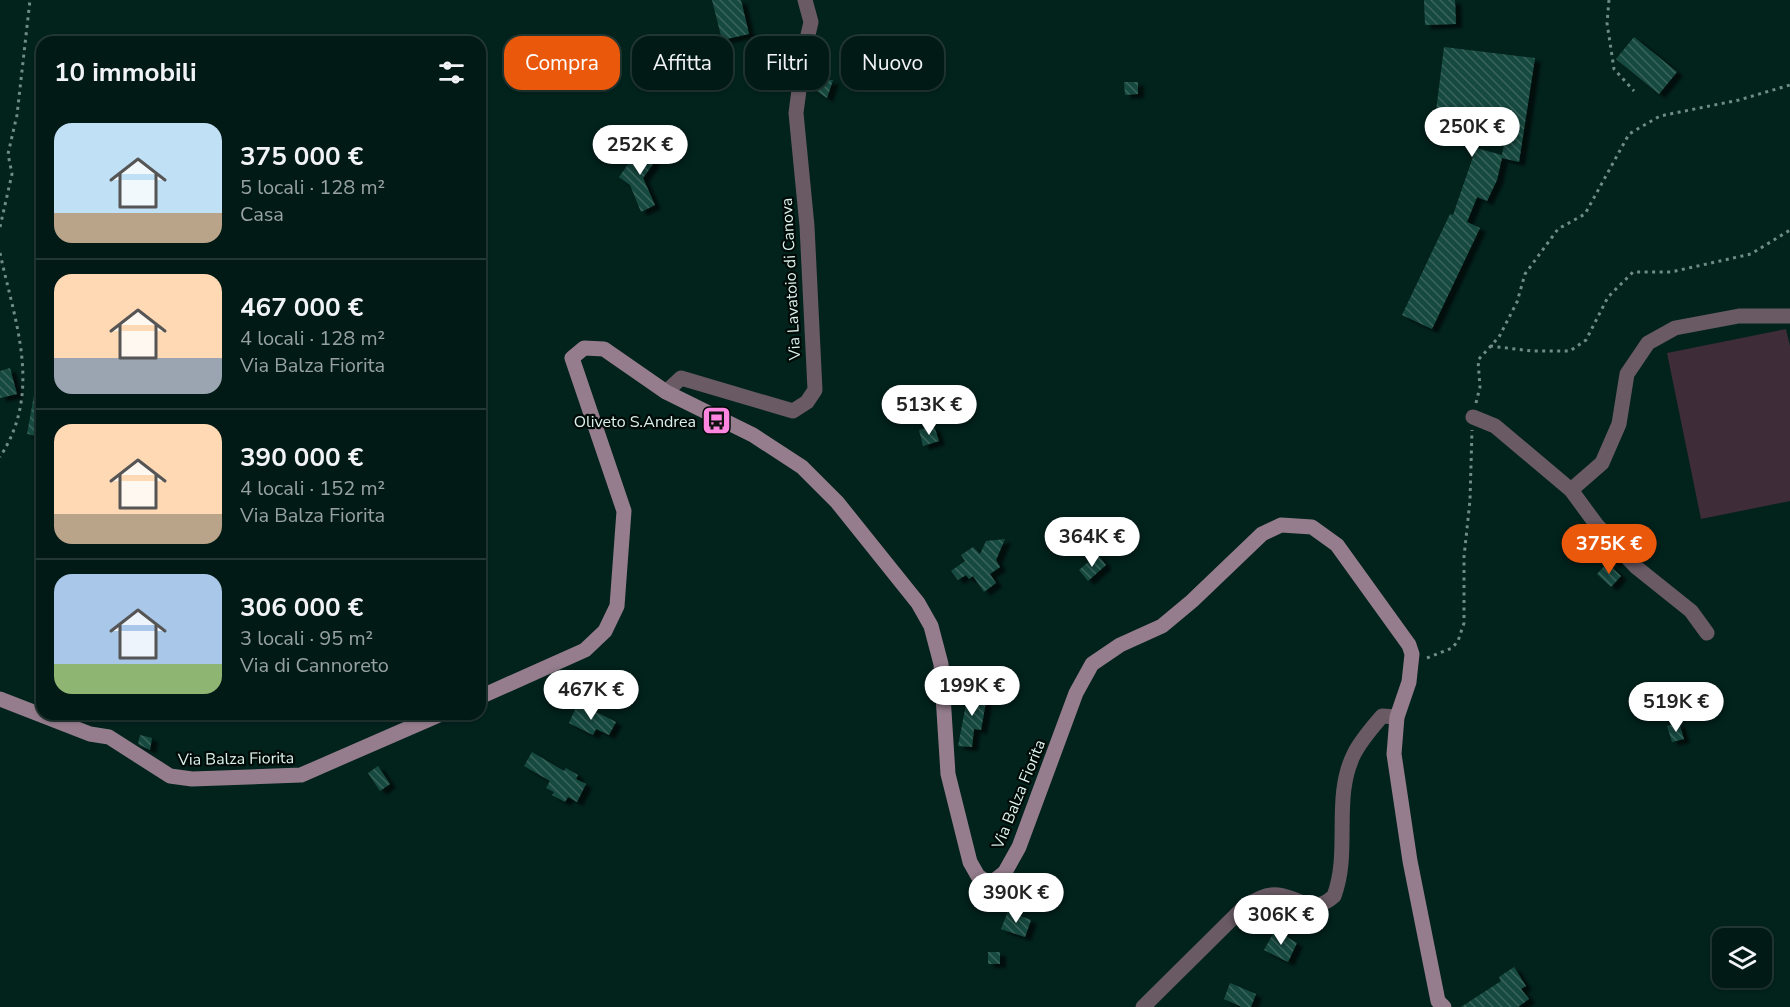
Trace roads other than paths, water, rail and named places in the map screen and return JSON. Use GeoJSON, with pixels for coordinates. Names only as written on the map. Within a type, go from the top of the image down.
{"type":"FeatureCollection","features":[{"type":"Feature","properties":{"kind":"street","name":"Via Lavatoio di Canova"},"geometry":{"type":"LineString","coordinates":[[666,392],[681,378],[793,411],[807,402],[815,390],[807,226],[796,113],[802,63],[811,22],[805,0]]}},
{"type":"Feature","properties":{"kind":"street"},"geometry":{"type":"LineString","coordinates":[[1571,490],[1602,464],[1619,424],[1627,374],[1648,343],[1675,328],[1739,316],[1790,316]]}},
{"type":"Feature","properties":{"kind":"street","name":"Via Balza Fiorita"},"geometry":{"type":"LineString","coordinates":[[486,694],[585,650],[604,631],[617,606],[624,511],[572,358],[584,348],[604,349],[666,392],[753,435],[802,467],[837,502],[918,603],[931,626],[941,664],[948,774],[967,851],[978,876],[990,884],[1005,872],[1019,846],[1076,693],[1092,664],[1120,645],[1162,626],[1192,602],[1262,534],[1281,525],[1312,527],[1337,544],[1409,645],[1411,663],[1406,696],[1397,717],[1394,754],[1425,946],[1438,1000],[1444,1007]]}},
{"type":"Feature","properties":{"kind":"street"},"geometry":{"type":"LineString","coordinates":[[1473,417],[1495,426],[1571,490],[1596,524],[1636,567],[1691,610],[1707,633]]}},
{"type":"Feature","properties":{"kind":"street","name":"Via Balza Fiorita"},"geometry":{"type":"LineString","coordinates":[[0,699],[36,713]]}},
{"type":"Feature","properties":{"kind":"street"},"geometry":{"type":"LineString","coordinates":[[1143,1007],[1236,914],[1255,900],[1277,894],[1312,907],[1320,906],[1334,896],[1342,853],[1342,823],[1348,769],[1354,754],[1382,716],[1397,717]]}},
{"type":"Feature","properties":{"kind":"street","name":"Via Balza Fiorita"},"geometry":{"type":"LineString","coordinates":[[54,720],[90,734],[109,737],[170,776],[192,779],[301,775],[427,720]]}},
{"type":"Feature","properties":{"kind":"place","name":"Oliveto S.Andrea"},"geometry":{"type":"Point","coordinates":[717,421]}}]}
